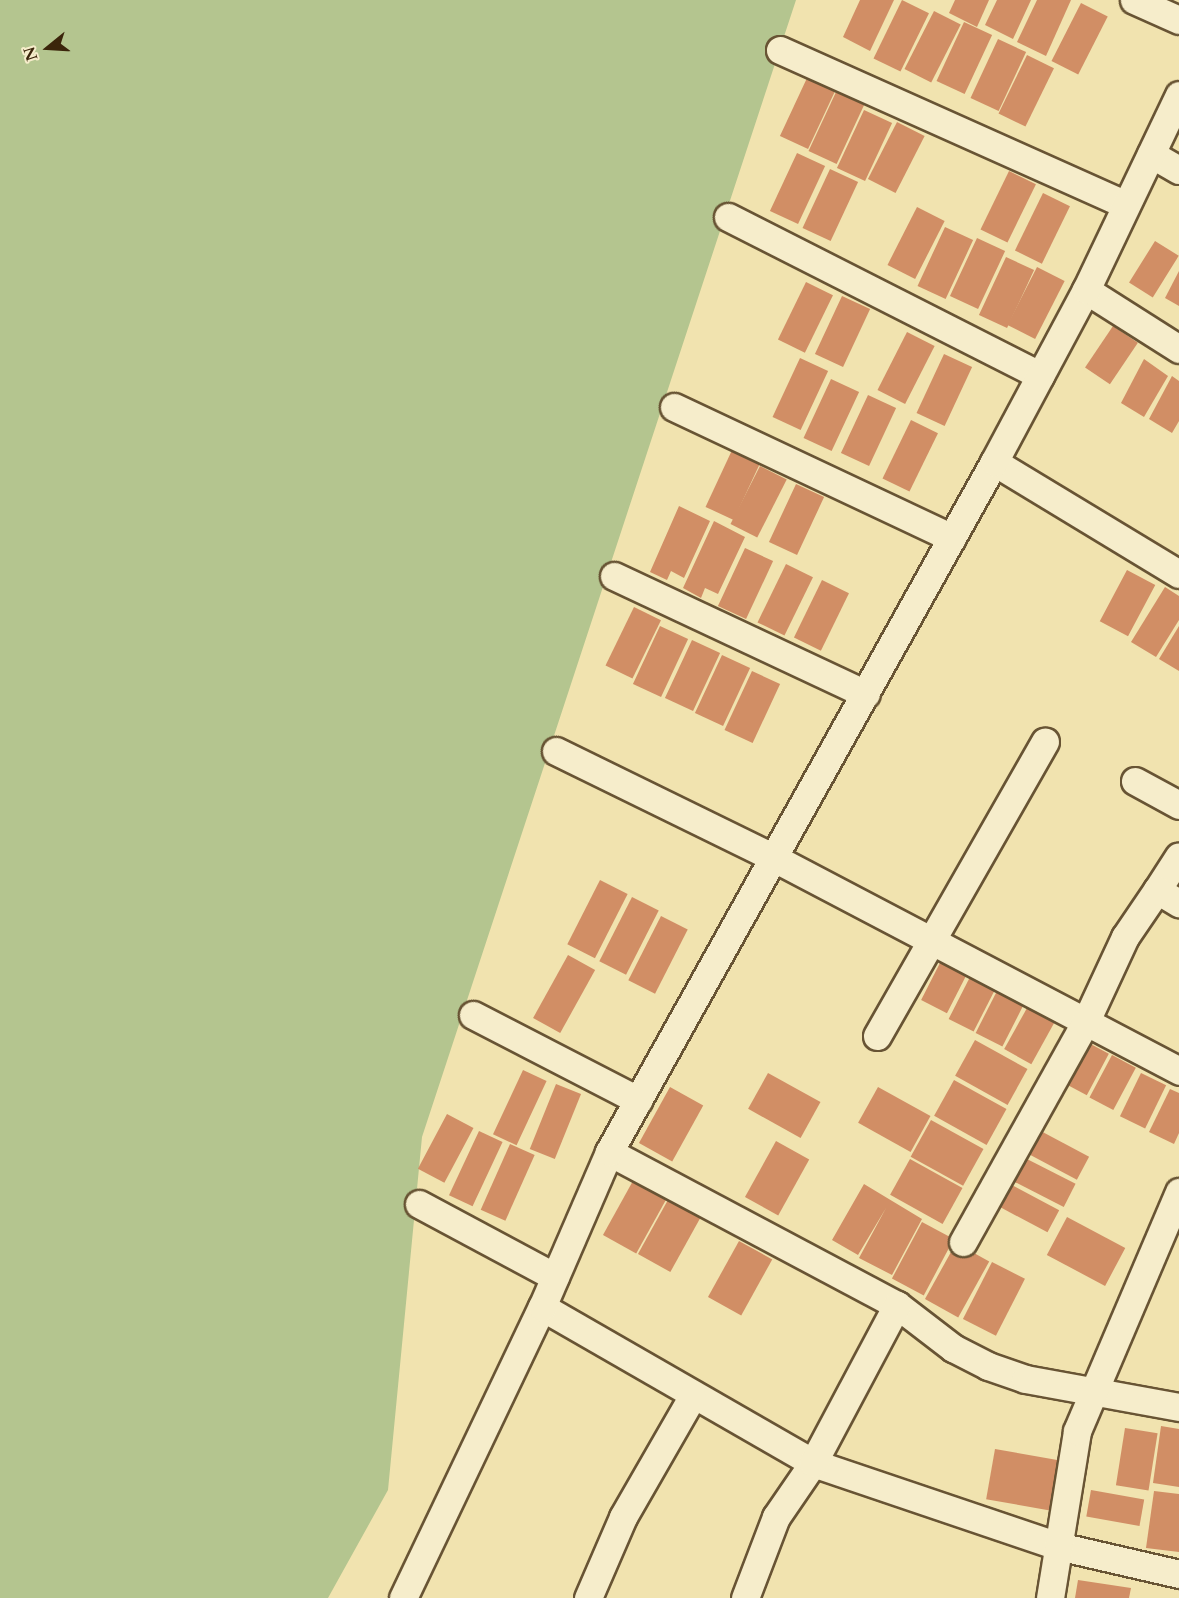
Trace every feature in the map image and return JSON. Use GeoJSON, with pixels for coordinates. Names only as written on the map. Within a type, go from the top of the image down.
{"type":"FeatureCollection","features":[{"type":"Feature","properties":{"kind":"street"},"geometry":{"type":"LineString","coordinates":[[1134,0],[1179,20]]}},
{"type":"Feature","properties":{"kind":"street"},"geometry":{"type":"LineString","coordinates":[[780,50],[1126,205]]}},
{"type":"Feature","properties":{"kind":"street"},"geometry":{"type":"LineString","coordinates":[[403,1598],[542,1307],[609,1152],[994,462],[1086,290],[1179,95]]}},
{"type":"Feature","properties":{"kind":"street"},"geometry":{"type":"LineString","coordinates":[[1150,154],[1179,170]]}},
{"type":"Feature","properties":{"kind":"street"},"geometry":{"type":"LineString","coordinates":[[728,217],[1040,375]]}},
{"type":"Feature","properties":{"kind":"street"},"geometry":{"type":"LineString","coordinates":[[1086,290],[1179,349]]}},
{"type":"Feature","properties":{"kind":"street"},"geometry":{"type":"LineString","coordinates":[[674,407],[951,538]]}},
{"type":"Feature","properties":{"kind":"street"},"geometry":{"type":"LineString","coordinates":[[994,462],[1179,574]]}},
{"type":"Feature","properties":{"kind":"street"},"geometry":{"type":"LineString","coordinates":[[614,576],[866,694]]}},
{"type":"Feature","properties":{"kind":"street"},"geometry":{"type":"LineString","coordinates":[[877,1036],[1045,742]]}},
{"type":"Feature","properties":{"kind":"street"},"geometry":{"type":"LineString","coordinates":[[556,751],[774,858],[1179,1071]]}},
{"type":"Feature","properties":{"kind":"street"},"geometry":{"type":"LineString","coordinates":[[1135,781],[1179,805]]}},
{"type":"Feature","properties":{"kind":"street"},"geometry":{"type":"LineString","coordinates":[[963,1242],[1086,1021],[1125,937],[1168,896],[1179,856]]}},
{"type":"Feature","properties":{"kind":"street"},"geometry":{"type":"LineString","coordinates":[[473,1015],[638,1100]]}},
{"type":"Feature","properties":{"kind":"street"},"geometry":{"type":"LineString","coordinates":[[609,1152],[897,1305],[953,1348],[988,1366],[1091,1390],[1179,1407]]}},
{"type":"Feature","properties":{"kind":"street"},"geometry":{"type":"LineString","coordinates":[[1050,1598],[1077,1431],[1091,1390],[1179,1192]]}},
{"type":"Feature","properties":{"kind":"street"},"geometry":{"type":"LineString","coordinates":[[419,1204],[555,1277]]}},
{"type":"Feature","properties":{"kind":"street"},"geometry":{"type":"LineString","coordinates":[[745,1598],[776,1516],[813,1463],[897,1305]]}},
{"type":"Feature","properties":{"kind":"street"},"geometry":{"type":"LineString","coordinates":[[542,1307],[692,1397],[813,1463],[1058,1546],[1179,1574]]}},
{"type":"Feature","properties":{"kind":"street"},"geometry":{"type":"LineString","coordinates":[[588,1598],[623,1517],[692,1397]]}},
{"type":"Feature","properties":{"kind":"green space"},"geometry":{"type":"Polygon","coordinates":[[[0,0],[796,0],[422,1137],[388,1490],[328,1598],[0,1598],[0,0]]]}},
{"type":"Feature","properties":{"kind":"building"},"geometry":{"type":"Polygon","coordinates":[[[860,0],[894,0],[870,51],[843,37],[860,0]]]}},
{"type":"Feature","properties":{"kind":"building"},"geometry":{"type":"Polygon","coordinates":[[[902,0],[929,13],[900,72],[874,58],[902,0]]]}},
{"type":"Feature","properties":{"kind":"building"},"geometry":{"type":"Polygon","coordinates":[[[955,0],[989,0],[977,27],[949,13],[955,0]]]}},
{"type":"Feature","properties":{"kind":"building"},"geometry":{"type":"Polygon","coordinates":[[[997,0],[1031,0],[1013,39],[985,25],[997,0]]]}},
{"type":"Feature","properties":{"kind":"building"},"geometry":{"type":"Polygon","coordinates":[[[1037,0],[1071,0],[1046,56],[1017,42],[1037,0]]]}},
{"type":"Feature","properties":{"kind":"building"},"geometry":{"type":"Polygon","coordinates":[[[1081,3],[1108,17],[1078,75],[1051,61],[1081,3]]]}},
{"type":"Feature","properties":{"kind":"building"},"geometry":{"type":"Polygon","coordinates":[[[934,11],[961,25],[931,83],[904,69],[934,11]]]}},
{"type":"Feature","properties":{"kind":"building"},"geometry":{"type":"Polygon","coordinates":[[[964,22],[992,35],[965,94],[937,81],[964,22]]]}},
{"type":"Feature","properties":{"kind":"building"},"geometry":{"type":"Polygon","coordinates":[[[998,39],[1026,52],[999,111],[971,98],[998,39]]]}},
{"type":"Feature","properties":{"kind":"building"},"geometry":{"type":"Polygon","coordinates":[[[1027,55],[1054,68],[1025,127],[999,113],[1027,55]]]}},
{"type":"Feature","properties":{"kind":"building"},"geometry":{"type":"Polygon","coordinates":[[[807,78],[835,91],[808,149],[780,136],[807,78]]]}},
{"type":"Feature","properties":{"kind":"building"},"geometry":{"type":"Polygon","coordinates":[[[836,92],[864,105],[837,164],[809,151],[836,92]]]}},
{"type":"Feature","properties":{"kind":"building"},"geometry":{"type":"Polygon","coordinates":[[[864,110],[892,123],[865,181],[837,168],[864,110]]]}},
{"type":"Feature","properties":{"kind":"building"},"geometry":{"type":"Polygon","coordinates":[[[897,122],[925,136],[896,193],[868,179],[897,122]]]}},
{"type":"Feature","properties":{"kind":"building"},"geometry":{"type":"Polygon","coordinates":[[[797,153],[825,166],[798,224],[770,211],[797,153]]]}},
{"type":"Feature","properties":{"kind":"building"},"geometry":{"type":"Polygon","coordinates":[[[830,169],[858,182],[831,241],[803,228],[830,169]]]}},
{"type":"Feature","properties":{"kind":"building"},"geometry":{"type":"Polygon","coordinates":[[[1009,171],[1036,184],[1007,243],[981,229],[1009,171]]]}},
{"type":"Feature","properties":{"kind":"building"},"geometry":{"type":"Polygon","coordinates":[[[1043,193],[1070,206],[1042,264],[1015,251],[1043,193]]]}},
{"type":"Feature","properties":{"kind":"building"},"geometry":{"type":"Polygon","coordinates":[[[917,207],[945,221],[915,279],[887,265],[917,207]]]}},
{"type":"Feature","properties":{"kind":"building"},"geometry":{"type":"Polygon","coordinates":[[[945,227],[973,240],[946,299],[918,286],[945,227]]]}},
{"type":"Feature","properties":{"kind":"building"},"geometry":{"type":"Polygon","coordinates":[[[977,238],[1005,251],[978,309],[950,296],[977,238]]]}},
{"type":"Feature","properties":{"kind":"building"},"geometry":{"type":"Polygon","coordinates":[[[1155,241],[1179,256],[1153,297],[1129,283],[1155,241]]]}},
{"type":"Feature","properties":{"kind":"building"},"geometry":{"type":"Polygon","coordinates":[[[1006,257],[1034,270],[1007,328],[979,315],[1006,257]]]}},
{"type":"Feature","properties":{"kind":"building"},"geometry":{"type":"Polygon","coordinates":[[[1037,267],[1065,281],[1035,339],[1007,325],[1037,267]]]}},
{"type":"Feature","properties":{"kind":"building"},"geometry":{"type":"Polygon","coordinates":[[[1179,271],[1179,306],[1165,298],[1179,271]]]}},
{"type":"Feature","properties":{"kind":"building"},"geometry":{"type":"Polygon","coordinates":[[[806,282],[833,295],[805,353],[778,340],[806,282]]]}},
{"type":"Feature","properties":{"kind":"building"},"geometry":{"type":"Polygon","coordinates":[[[842,296],[870,309],[843,367],[815,354],[842,296]]]}},
{"type":"Feature","properties":{"kind":"building"},"geometry":{"type":"Polygon","coordinates":[[[1113,326],[1138,343],[1110,384],[1085,367],[1113,326]]]}},
{"type":"Feature","properties":{"kind":"building"},"geometry":{"type":"Polygon","coordinates":[[[907,332],[935,346],[905,404],[877,390],[907,332]]]}},
{"type":"Feature","properties":{"kind":"building"},"geometry":{"type":"Polygon","coordinates":[[[944,354],[972,367],[945,426],[917,413],[944,354]]]}},
{"type":"Feature","properties":{"kind":"building"},"geometry":{"type":"Polygon","coordinates":[[[800,358],[828,371],[801,430],[773,417],[800,358]]]}},
{"type":"Feature","properties":{"kind":"building"},"geometry":{"type":"Polygon","coordinates":[[[1144,359],[1168,376],[1144,417],[1121,403],[1144,359]]]}},
{"type":"Feature","properties":{"kind":"building"},"geometry":{"type":"Polygon","coordinates":[[[1172,376],[1179,381],[1179,421],[1172,433],[1149,419],[1172,376]]]}},
{"type":"Feature","properties":{"kind":"building"},"geometry":{"type":"Polygon","coordinates":[[[831,379],[859,392],[832,451],[804,438],[831,379]]]}},
{"type":"Feature","properties":{"kind":"building"},"geometry":{"type":"Polygon","coordinates":[[[868,395],[896,408],[869,466],[841,453],[868,395]]]}},
{"type":"Feature","properties":{"kind":"building"},"geometry":{"type":"Polygon","coordinates":[[[911,420],[938,433],[909,492],[883,478],[911,420]]]}},
{"type":"Feature","properties":{"kind":"building"},"geometry":{"type":"Polygon","coordinates":[[[733,448],[761,461],[734,520],[706,507],[733,448]]]}},
{"type":"Feature","properties":{"kind":"building"},"geometry":{"type":"Polygon","coordinates":[[[760,466],[787,480],[757,538],[730,524],[760,466]]]}},
{"type":"Feature","properties":{"kind":"building"},"geometry":{"type":"Polygon","coordinates":[[[796,484],[824,497],[797,555],[769,542],[796,484]]]}},
{"type":"Feature","properties":{"kind":"building"},"geometry":{"type":"Polygon","coordinates":[[[679,506],[710,521],[684,578],[671,571],[667,580],[650,572],[679,506]]]}},
{"type":"Feature","properties":{"kind":"building"},"geometry":{"type":"Polygon","coordinates":[[[714,521],[745,537],[718,594],[705,588],[701,598],[683,588],[714,521]]]}},
{"type":"Feature","properties":{"kind":"building"},"geometry":{"type":"Polygon","coordinates":[[[745,548],[773,561],[746,619],[718,606],[745,548]]]}},
{"type":"Feature","properties":{"kind":"building"},"geometry":{"type":"Polygon","coordinates":[[[786,564],[813,577],[784,636],[758,622],[786,564]]]}},
{"type":"Feature","properties":{"kind":"building"},"geometry":{"type":"Polygon","coordinates":[[[1127,570],[1155,585],[1128,636],[1100,621],[1127,570]]]}},
{"type":"Feature","properties":{"kind":"building"},"geometry":{"type":"Polygon","coordinates":[[[822,580],[849,593],[821,651],[794,638],[822,580]]]}},
{"type":"Feature","properties":{"kind":"building"},"geometry":{"type":"Polygon","coordinates":[[[1165,587],[1179,596],[1179,620],[1156,657],[1131,642],[1165,587]]]}},
{"type":"Feature","properties":{"kind":"building"},"geometry":{"type":"Polygon","coordinates":[[[634,607],[661,620],[632,679],[606,665],[634,607]]]}},
{"type":"Feature","properties":{"kind":"building"},"geometry":{"type":"Polygon","coordinates":[[[660,626],[688,639],[661,697],[633,684],[660,626]]]}},
{"type":"Feature","properties":{"kind":"building"},"geometry":{"type":"Polygon","coordinates":[[[1179,626],[1179,671],[1159,659],[1179,626]]]}},
{"type":"Feature","properties":{"kind":"building"},"geometry":{"type":"Polygon","coordinates":[[[692,640],[720,653],[693,711],[665,698],[692,640]]]}},
{"type":"Feature","properties":{"kind":"building"},"geometry":{"type":"Polygon","coordinates":[[[722,655],[750,668],[723,726],[695,713],[722,655]]]}},
{"type":"Feature","properties":{"kind":"building"},"geometry":{"type":"Polygon","coordinates":[[[752,671],[780,684],[753,743],[725,730],[752,671]]]}},
{"type":"Feature","properties":{"kind":"building"},"geometry":{"type":"Polygon","coordinates":[[[600,880],[628,894],[595,958],[567,944],[600,880]]]}},
{"type":"Feature","properties":{"kind":"building"},"geometry":{"type":"Polygon","coordinates":[[[632,897],[659,911],[626,975],[599,961],[632,897]]]}},
{"type":"Feature","properties":{"kind":"building"},"geometry":{"type":"Polygon","coordinates":[[[661,916],[688,930],[655,994],[628,980],[661,916]]]}},
{"type":"Feature","properties":{"kind":"building"},"geometry":{"type":"Polygon","coordinates":[[[568,955],[595,970],[560,1033],[533,1018],[568,955]]]}},
{"type":"Feature","properties":{"kind":"building"},"geometry":{"type":"Polygon","coordinates":[[[942,959],[968,972],[947,1013],[921,1000],[942,959]]]}},
{"type":"Feature","properties":{"kind":"building"},"geometry":{"type":"Polygon","coordinates":[[[970,977],[995,990],[974,1032],[949,1019],[970,977]]]}},
{"type":"Feature","properties":{"kind":"building"},"geometry":{"type":"Polygon","coordinates":[[[997,991],[1024,1005],[1002,1046],[976,1033],[997,991]]]}},
{"type":"Feature","properties":{"kind":"building"},"geometry":{"type":"Polygon","coordinates":[[[1027,1008],[1054,1023],[1031,1064],[1004,1049],[1027,1008]]]}},
{"type":"Feature","properties":{"kind":"building"},"geometry":{"type":"Polygon","coordinates":[[[975,1040],[1027,1069],[1008,1105],[955,1076],[975,1040]]]}},
{"type":"Feature","properties":{"kind":"building"},"geometry":{"type":"Polygon","coordinates":[[[1085,1041],[1109,1054],[1087,1095],[1063,1082],[1085,1041]]]}},
{"type":"Feature","properties":{"kind":"building"},"geometry":{"type":"Polygon","coordinates":[[[1112,1055],[1136,1068],[1113,1110],[1089,1097],[1112,1055]]]}},
{"type":"Feature","properties":{"kind":"building"},"geometry":{"type":"Polygon","coordinates":[[[523,1070],[547,1081],[517,1145],[493,1134],[523,1070]]]}},
{"type":"Feature","properties":{"kind":"building"},"geometry":{"type":"Polygon","coordinates":[[[768,1073],[820,1102],[801,1138],[748,1109],[768,1073]]]}},
{"type":"Feature","properties":{"kind":"building"},"geometry":{"type":"Polygon","coordinates":[[[1141,1073],[1166,1085],[1145,1128],[1120,1116],[1141,1073]]]}},
{"type":"Feature","properties":{"kind":"building"},"geometry":{"type":"Polygon","coordinates":[[[954,1080],[1006,1109],[987,1145],[934,1116],[954,1080]]]}},
{"type":"Feature","properties":{"kind":"building"},"geometry":{"type":"Polygon","coordinates":[[[556,1084],[581,1094],[555,1159],[530,1149],[556,1084]]]}},
{"type":"Feature","properties":{"kind":"building"},"geometry":{"type":"Polygon","coordinates":[[[670,1087],[703,1105],[672,1161],[639,1143],[670,1087]]]}},
{"type":"Feature","properties":{"kind":"building"},"geometry":{"type":"Polygon","coordinates":[[[878,1087],[930,1116],[911,1152],[858,1123],[878,1087]]]}},
{"type":"Feature","properties":{"kind":"building"},"geometry":{"type":"Polygon","coordinates":[[[1170,1089],[1179,1093],[1179,1133],[1174,1144],[1149,1132],[1170,1089]]]}},
{"type":"Feature","properties":{"kind":"building"},"geometry":{"type":"Polygon","coordinates":[[[447,1114],[473,1128],[444,1183],[418,1169],[447,1114]]]}},
{"type":"Feature","properties":{"kind":"building"},"geometry":{"type":"Polygon","coordinates":[[[931,1120],[983,1149],[963,1186],[911,1157],[931,1120]]]}},
{"type":"Feature","properties":{"kind":"building"},"geometry":{"type":"Polygon","coordinates":[[[1037,1129],[1089,1157],[1077,1180],[1025,1152],[1037,1129]]]}},
{"type":"Feature","properties":{"kind":"building"},"geometry":{"type":"Polygon","coordinates":[[[479,1131],[503,1142],[473,1206],[449,1195],[479,1131]]]}},
{"type":"Feature","properties":{"kind":"building"},"geometry":{"type":"Polygon","coordinates":[[[776,1141],[809,1159],[778,1215],[745,1197],[776,1141]]]}},
{"type":"Feature","properties":{"kind":"building"},"geometry":{"type":"Polygon","coordinates":[[[510,1144],[535,1155],[505,1221],[481,1210],[510,1144]]]}},
{"type":"Feature","properties":{"kind":"building"},"geometry":{"type":"Polygon","coordinates":[[[1023,1157],[1076,1184],[1064,1207],[1011,1180],[1023,1157]]]}},
{"type":"Feature","properties":{"kind":"building"},"geometry":{"type":"Polygon","coordinates":[[[910,1159],[962,1188],[943,1224],[890,1195],[910,1159]]]}},
{"type":"Feature","properties":{"kind":"building"},"geometry":{"type":"Polygon","coordinates":[[[634,1179],[667,1197],[636,1253],[603,1235],[634,1179]]]}},
{"type":"Feature","properties":{"kind":"building"},"geometry":{"type":"Polygon","coordinates":[[[1008,1183],[1059,1210],[1047,1232],[996,1205],[1008,1183]]]}},
{"type":"Feature","properties":{"kind":"building"},"geometry":{"type":"Polygon","coordinates":[[[864,1184],[922,1219],[892,1275],[859,1258],[886,1208],[858,1255],[832,1240],[864,1184]]]}},
{"type":"Feature","properties":{"kind":"building"},"geometry":{"type":"Polygon","coordinates":[[[669,1198],[701,1216],[670,1272],[638,1254],[669,1198]]]}},
{"type":"Feature","properties":{"kind":"building"},"geometry":{"type":"Polygon","coordinates":[[[1067,1217],[1125,1248],[1105,1286],[1047,1255],[1067,1217]]]}},
{"type":"Feature","properties":{"kind":"building"},"geometry":{"type":"Polygon","coordinates":[[[922,1222],[954,1239],[924,1295],[892,1279],[922,1222]]]}},
{"type":"Feature","properties":{"kind":"building"},"geometry":{"type":"Polygon","coordinates":[[[739,1241],[772,1259],[741,1315],[708,1297],[739,1241]]]}},
{"type":"Feature","properties":{"kind":"building"},"geometry":{"type":"Polygon","coordinates":[[[956,1243],[989,1261],[958,1317],[925,1299],[956,1243]]]}},
{"type":"Feature","properties":{"kind":"building"},"geometry":{"type":"Polygon","coordinates":[[[992,1262],[1025,1279],[996,1336],[963,1319],[992,1262]]]}},
{"type":"Feature","properties":{"kind":"building"},"geometry":{"type":"Polygon","coordinates":[[[1161,1426],[1179,1429],[1179,1487],[1153,1483],[1161,1426]]]}},
{"type":"Feature","properties":{"kind":"building"},"geometry":{"type":"Polygon","coordinates":[[[1125,1428],[1158,1433],[1149,1490],[1116,1485],[1125,1428]]]}},
{"type":"Feature","properties":{"kind":"building"},"geometry":{"type":"Polygon","coordinates":[[[995,1449],[1063,1461],[1054,1511],[986,1499],[995,1449]]]}},
{"type":"Feature","properties":{"kind":"building"},"geometry":{"type":"Polygon","coordinates":[[[1091,1490],[1144,1499],[1139,1526],[1086,1517],[1091,1490]]]}},
{"type":"Feature","properties":{"kind":"building"},"geometry":{"type":"Polygon","coordinates":[[[1154,1491],[1179,1494],[1179,1552],[1146,1548],[1154,1491]]]}},
{"type":"Feature","properties":{"kind":"building"},"geometry":{"type":"Polygon","coordinates":[[[1078,1580],[1131,1588],[1129,1598],[1075,1598],[1078,1580]]]}}]}
